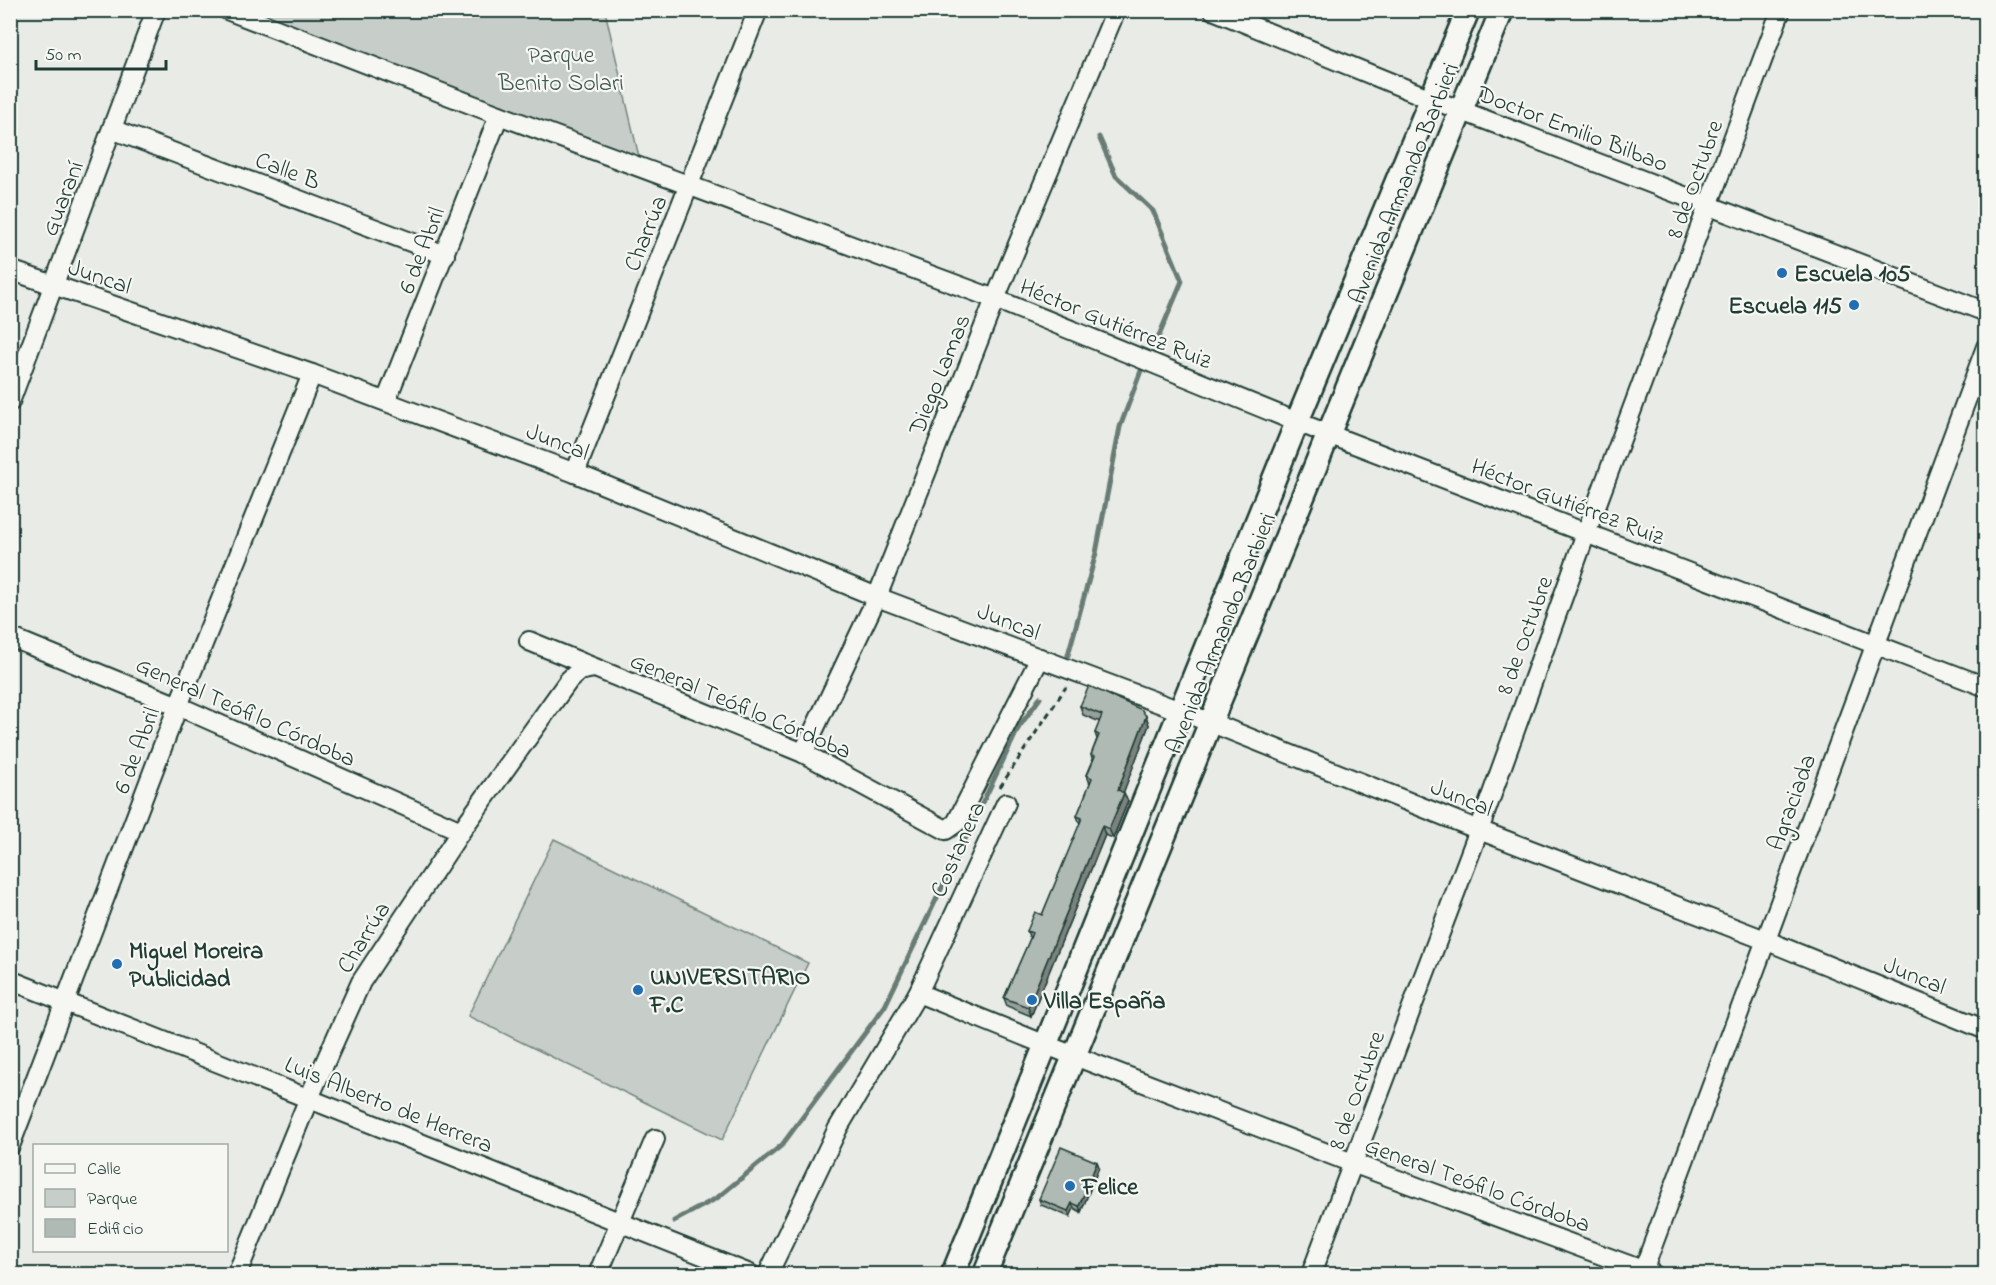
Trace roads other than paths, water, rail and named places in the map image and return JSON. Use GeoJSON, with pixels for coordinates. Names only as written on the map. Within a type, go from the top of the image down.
{"type":"FeatureCollection","features":[{"type":"Feature","properties":{"kind":"street","name":"Guaraní"},"geometry":{"type":"LineString","coordinates":[[10,402],[114,130],[156,10]]}},
{"type":"Feature","properties":{"kind":"street","name":"Héctor Gutiérrez Ruiz"},"geometry":{"type":"LineString","coordinates":[[226,10],[499,115],[995,299],[1330,435],[1986,687]]}},
{"type":"Feature","properties":{"kind":"street","name":"Charrúa"},"geometry":{"type":"LineString","coordinates":[[575,473],[758,10]]}},
{"type":"Feature","properties":{"kind":"street","name":"Diego Lamas"},"geometry":{"type":"LineString","coordinates":[[803,753],[877,597],[995,299],[1116,10]]}},
{"type":"Feature","properties":{"kind":"street","name":"Doctor Emilio Bilbao"},"geometry":{"type":"LineString","coordinates":[[1213,10],[1460,111],[1986,312]]}},
{"type":"Feature","properties":{"kind":"street","name":"Avenida Armando Barbieri"},"geometry":{"type":"LineString","coordinates":[[953,1275],[1297,422],[1468,10]]}},
{"type":"Feature","properties":{"kind":"street","name":"Avenida Armando Barbieri"},"geometry":{"type":"LineString","coordinates":[[985,1275],[1502,10]]}},
{"type":"Feature","properties":{"kind":"street","name":"8 de Octubre"},"geometry":{"type":"LineString","coordinates":[[1311,1275],[1355,1164],[1586,533],[1710,206],[1781,10]]}},
{"type":"Feature","properties":{"kind":"street","name":"6 de Abril"},"geometry":{"type":"LineString","coordinates":[[386,401],[499,115]]}},
{"type":"Feature","properties":{"kind":"street","name":"Calle B"},"geometry":{"type":"LineString","coordinates":[[114,130],[445,255]]}},
{"type":"Feature","properties":{"kind":"street","name":"Juncal"},"geometry":{"type":"LineString","coordinates":[[10,270],[312,374],[575,473],[877,597],[1212,723],[1479,830],[1765,940],[1986,1030]]}},
{"type":"Feature","properties":{"kind":"street","name":"Agraciada"},"geometry":{"type":"LineString","coordinates":[[1646,1273],[1765,940],[1986,347]]}},
{"type":"Feature","properties":{"kind":"street","name":"6 de Abril"},"geometry":{"type":"LineString","coordinates":[[10,1146],[178,706],[312,374]]}},
{"type":"Feature","properties":{"kind":"street","name":"General Teófilo Córdoba"},"geometry":{"type":"LineString","coordinates":[[10,637],[178,706],[461,831]]}},
{"type":"Feature","properties":{"kind":"street","name":"General Teófilo Córdoba"},"geometry":{"type":"LineString","coordinates":[[529,641],[803,753],[946,830],[956,823],[1040,658]]}},
{"type":"Feature","properties":{"kind":"street","name":"Charrúa"},"geometry":{"type":"LineString","coordinates":[[237,1275],[309,1098],[361,982],[461,831],[569,680],[579,671],[594,668]]}},
{"type":"Feature","properties":{"kind":"street","name":"Costanera"},"geometry":{"type":"LineString","coordinates":[[768,1275],[838,1128],[918,993],[1006,803]]}},
{"type":"Feature","properties":{"kind":"street","name":"Luis Alberto de Herrera"},"geometry":{"type":"LineString","coordinates":[[10,980],[750,1275]]}},
{"type":"Feature","properties":{"kind":"street","name":"General Teófilo Córdoba"},"geometry":{"type":"LineString","coordinates":[[918,993],[1074,1056],[1646,1273]]}},
{"type":"Feature","properties":{"kind":"street"},"geometry":{"type":"LineString","coordinates":[[598,1275],[655,1138]]}},
{"type":"Feature","properties":{"kind":"waterway"},"geometry":{"type":"LineString","coordinates":[[1099,137],[1116,176],[1153,211],[1182,281],[1158,338]]}},
{"type":"Feature","properties":{"kind":"waterway"},"geometry":{"type":"LineString","coordinates":[[1068,655],[1096,553],[1120,427],[1142,368]]}},
{"type":"Feature","properties":{"kind":"waterway"},"geometry":{"type":"LineString","coordinates":[[674,1221],[717,1198],[782,1145],[885,1006],[1019,727],[1040,698]]}},
{"type":"Feature","properties":{"kind":"place","name":"Escuela 105"},"geometry":{"type":"Point","coordinates":[1782,273]}},
{"type":"Feature","properties":{"kind":"place","name":"Escuela 115"},"geometry":{"type":"Point","coordinates":[1854,305]}},
{"type":"Feature","properties":{"kind":"place","name":"Miguel Moreira Publicidad"},"geometry":{"type":"Point","coordinates":[117,964]}},
{"type":"Feature","properties":{"kind":"place","name":"UNIVERSITARIO F.C"},"geometry":{"type":"Point","coordinates":[638,990]}},
{"type":"Feature","properties":{"kind":"place","name":"Villa España"},"geometry":{"type":"Point","coordinates":[1032,1000]}},
{"type":"Feature","properties":{"kind":"place","name":"Felice"},"geometry":{"type":"Point","coordinates":[1070,1186]}},
{"type":"Feature","properties":{"kind":"park label","name":"Parque Benito Solari"},"geometry":{"type":"Point","coordinates":[561,68]}}]}
